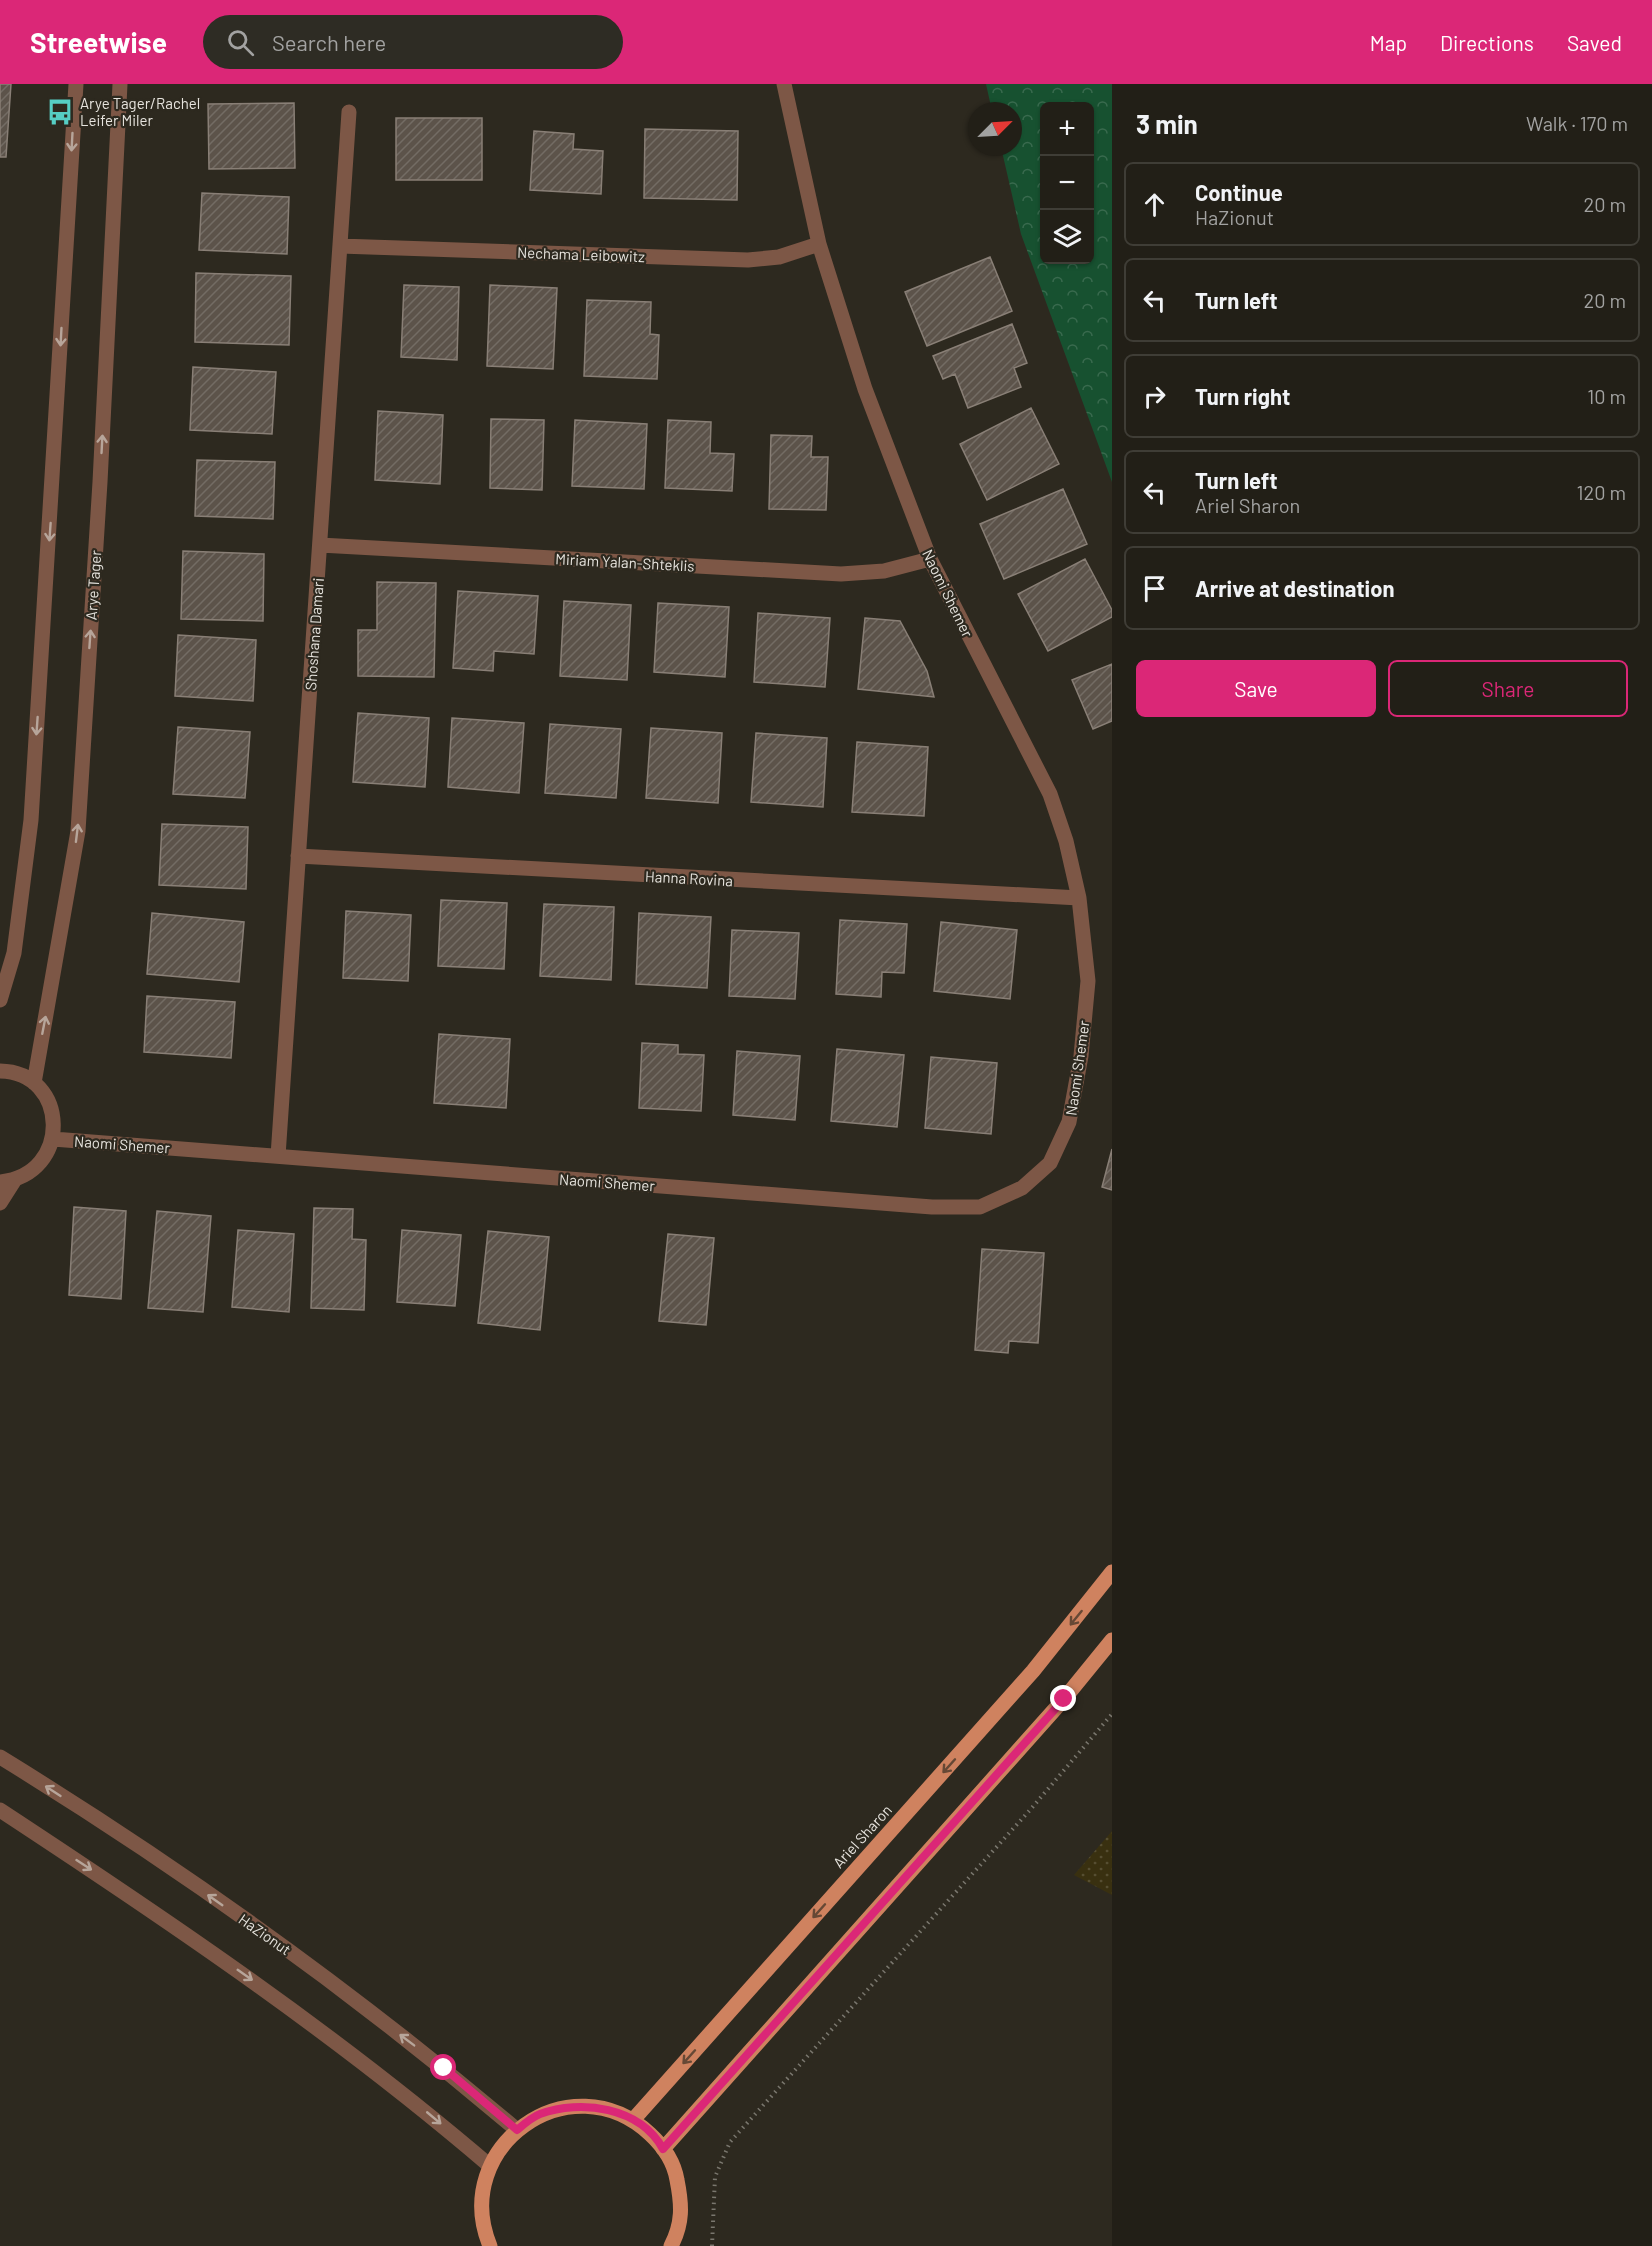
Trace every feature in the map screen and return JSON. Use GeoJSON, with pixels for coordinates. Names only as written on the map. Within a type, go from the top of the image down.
{"type":"FeatureCollection","features":[{"type":"Feature","properties":{"kind":"main road","name":"Ariel Sharon"},"geometry":{"type":"LineString","coordinates":[[633,2120],[1033,1671],[1112,1572]]}},
{"type":"Feature","properties":{"kind":"main road"},"geometry":{"type":"LineString","coordinates":[[663,2149],[1064,1699],[1112,1641]]}},
{"type":"Feature","properties":{"kind":"main road"},"geometry":{"type":"LineString","coordinates":[[490,2246],[481,2201],[490,2166],[517,2130],[538,2115],[569,2106],[605,2108],[633,2120],[663,2149],[675,2169],[682,2203],[680,2229],[671,2246]]}},
{"type":"Feature","properties":{"kind":"street"},"geometry":{"type":"LineString","coordinates":[[0,1000],[14,953],[31,820],[76,84]]}},
{"type":"Feature","properties":{"kind":"street","name":"Arye Tager"},"geometry":{"type":"LineString","coordinates":[[34,1083],[78,831],[99,494],[120,84]]}},
{"type":"Feature","properties":{"kind":"street","name":"Naomi Shemer"},"geometry":{"type":"LineString","coordinates":[[53,1139],[932,1208],[980,1207],[1022,1188],[1050,1163],[1069,1122],[1081,1056],[1088,981],[1079,898],[1066,842],[1050,794],[930,559],[865,389],[819,244],[784,84]]}},
{"type":"Feature","properties":{"kind":"street","name":"Shoshana Damari"},"geometry":{"type":"LineString","coordinates":[[278,1156],[349,112]]}},
{"type":"Feature","properties":{"kind":"street","name":"Nechama Leibowitz"},"geometry":{"type":"LineString","coordinates":[[340,246],[748,260],[779,257],[819,244]]}},
{"type":"Feature","properties":{"kind":"street","name":"Miriam Yalan-Shteklis"},"geometry":{"type":"LineString","coordinates":[[320,545],[841,574],[884,571],[930,559]]}},
{"type":"Feature","properties":{"kind":"street","name":"Hanna Rovina"},"geometry":{"type":"LineString","coordinates":[[298,856],[1079,898]]}},
{"type":"Feature","properties":{"kind":"street"},"geometry":{"type":"LineString","coordinates":[[0,1071],[21,1075],[34,1083],[52,1108],[53,1139],[48,1153],[39,1165],[7,1181],[0,1203]]}},
{"type":"Feature","properties":{"kind":"street","name":"HaZionut"},"geometry":{"type":"LineString","coordinates":[[0,1757],[173,1870],[314,1969],[444,2068],[517,2130]]}},
{"type":"Feature","properties":{"kind":"street"},"geometry":{"type":"LineString","coordinates":[[0,1810],[149,1907],[288,2005],[417,2103],[490,2166]]}},
{"type":"Feature","properties":{"kind":"path"},"geometry":{"type":"LineString","coordinates":[[712,2246],[715,2177],[730,2142],[1030,1810],[1112,1714]]}},
{"type":"Feature","properties":{"kind":"sand"},"geometry":{"type":"Polygon","coordinates":[[[1112,1831],[1112,1895],[1074,1875],[1112,1831]]]}},
{"type":"Feature","properties":{"kind":"green space"},"geometry":{"type":"Polygon","coordinates":[[[986,84],[1112,84],[1112,482],[1021,234],[1003,156],[1022,156],[1022,102],[990,102],[986,84]]]}},
{"type":"Feature","properties":{"kind":"building"},"geometry":{"type":"Polygon","coordinates":[[[0,84],[11,84],[6,157],[0,157],[0,84]]]}},
{"type":"Feature","properties":{"kind":"building"},"geometry":{"type":"Polygon","coordinates":[[[294,103],[295,168],[209,169],[208,104],[294,103]]]}},
{"type":"Feature","properties":{"kind":"building"},"geometry":{"type":"Polygon","coordinates":[[[396,118],[482,118],[482,180],[396,180],[396,118]]]}},
{"type":"Feature","properties":{"kind":"building"},"geometry":{"type":"Polygon","coordinates":[[[645,129],[738,131],[737,200],[644,198],[645,129]]]}},
{"type":"Feature","properties":{"kind":"building"},"geometry":{"type":"Polygon","coordinates":[[[534,131],[574,134],[573,149],[603,151],[601,194],[530,190],[534,131]]]}},
{"type":"Feature","properties":{"kind":"building"},"geometry":{"type":"Polygon","coordinates":[[[202,193],[289,197],[287,254],[199,250],[202,193]]]}},
{"type":"Feature","properties":{"kind":"building"},"geometry":{"type":"Polygon","coordinates":[[[990,257],[1012,311],[927,346],[905,292],[990,257]]]}},
{"type":"Feature","properties":{"kind":"building"},"geometry":{"type":"Polygon","coordinates":[[[196,273],[291,276],[289,345],[195,342],[196,273]]]}},
{"type":"Feature","properties":{"kind":"building"},"geometry":{"type":"Polygon","coordinates":[[[404,285],[459,287],[457,360],[401,357],[404,285]]]}},
{"type":"Feature","properties":{"kind":"building"},"geometry":{"type":"Polygon","coordinates":[[[490,285],[557,288],[553,369],[487,366],[490,285]]]}},
{"type":"Feature","properties":{"kind":"building"},"geometry":{"type":"Polygon","coordinates":[[[587,300],[651,302],[650,334],[659,335],[657,379],[584,376],[587,300]]]}},
{"type":"Feature","properties":{"kind":"building"},"geometry":{"type":"Polygon","coordinates":[[[1012,324],[1027,363],[1014,368],[1021,387],[968,408],[955,374],[943,379],[933,356],[1012,324]]]}},
{"type":"Feature","properties":{"kind":"building"},"geometry":{"type":"Polygon","coordinates":[[[193,367],[276,372],[272,434],[190,430],[193,367]]]}},
{"type":"Feature","properties":{"kind":"building"},"geometry":{"type":"Polygon","coordinates":[[[1031,408],[1059,464],[987,500],[960,444],[1031,408]]]}},
{"type":"Feature","properties":{"kind":"building"},"geometry":{"type":"Polygon","coordinates":[[[378,411],[443,415],[440,484],[375,480],[378,411]]]}},
{"type":"Feature","properties":{"kind":"building"},"geometry":{"type":"Polygon","coordinates":[[[491,419],[544,420],[542,490],[490,488],[491,419]]]}},
{"type":"Feature","properties":{"kind":"building"},"geometry":{"type":"Polygon","coordinates":[[[575,420],[647,424],[644,489],[572,486],[575,420]]]}},
{"type":"Feature","properties":{"kind":"building"},"geometry":{"type":"Polygon","coordinates":[[[668,420],[711,422],[710,453],[734,454],[732,491],[665,488],[668,420]]]}},
{"type":"Feature","properties":{"kind":"building"},"geometry":{"type":"Polygon","coordinates":[[[771,435],[812,436],[811,457],[828,457],[826,510],[769,509],[771,435]]]}},
{"type":"Feature","properties":{"kind":"building"},"geometry":{"type":"Polygon","coordinates":[[[197,460],[275,462],[273,519],[195,516],[197,460]]]}},
{"type":"Feature","properties":{"kind":"building"},"geometry":{"type":"Polygon","coordinates":[[[1063,489],[1087,544],[1004,579],[980,524],[1063,489]]]}},
{"type":"Feature","properties":{"kind":"building"},"geometry":{"type":"Polygon","coordinates":[[[183,551],[264,554],[263,621],[181,619],[183,551]]]}},
{"type":"Feature","properties":{"kind":"building"},"geometry":{"type":"Polygon","coordinates":[[[1085,559],[1112,610],[1112,617],[1048,651],[1018,594],[1085,559]]]}},
{"type":"Feature","properties":{"kind":"building"},"geometry":{"type":"Polygon","coordinates":[[[377,582],[436,583],[434,677],[358,676],[358,630],[377,630],[377,582]]]}},
{"type":"Feature","properties":{"kind":"building"},"geometry":{"type":"Polygon","coordinates":[[[458,591],[538,596],[534,654],[494,651],[493,671],[453,668],[458,591]]]}},
{"type":"Feature","properties":{"kind":"building"},"geometry":{"type":"Polygon","coordinates":[[[564,601],[631,605],[627,680],[560,676],[564,601]]]}},
{"type":"Feature","properties":{"kind":"building"},"geometry":{"type":"Polygon","coordinates":[[[658,603],[729,607],[725,677],[654,672],[658,603]]]}},
{"type":"Feature","properties":{"kind":"building"},"geometry":{"type":"Polygon","coordinates":[[[758,613],[830,618],[825,687],[754,682],[758,613]]]}},
{"type":"Feature","properties":{"kind":"building"},"geometry":{"type":"Polygon","coordinates":[[[865,618],[900,621],[927,671],[934,697],[858,689],[865,618]]]}},
{"type":"Feature","properties":{"kind":"building"},"geometry":{"type":"Polygon","coordinates":[[[178,635],[256,640],[253,701],[175,696],[178,635]]]}},
{"type":"Feature","properties":{"kind":"building"},"geometry":{"type":"Polygon","coordinates":[[[1112,664],[1112,721],[1093,729],[1072,680],[1112,664]]]}},
{"type":"Feature","properties":{"kind":"building"},"geometry":{"type":"Polygon","coordinates":[[[358,713],[429,718],[425,787],[353,782],[358,713]]]}},
{"type":"Feature","properties":{"kind":"building"},"geometry":{"type":"Polygon","coordinates":[[[452,718],[524,723],[519,793],[448,787],[452,718]]]}},
{"type":"Feature","properties":{"kind":"building"},"geometry":{"type":"Polygon","coordinates":[[[550,724],[621,729],[616,798],[545,793],[550,724]]]}},
{"type":"Feature","properties":{"kind":"building"},"geometry":{"type":"Polygon","coordinates":[[[178,727],[250,732],[245,798],[173,794],[178,727]]]}},
{"type":"Feature","properties":{"kind":"building"},"geometry":{"type":"Polygon","coordinates":[[[651,728],[722,733],[718,803],[646,798],[651,728]]]}},
{"type":"Feature","properties":{"kind":"building"},"geometry":{"type":"Polygon","coordinates":[[[756,733],[827,738],[823,807],[751,802],[756,733]]]}},
{"type":"Feature","properties":{"kind":"building"},"geometry":{"type":"Polygon","coordinates":[[[857,742],[928,747],[924,816],[852,812],[857,742]]]}},
{"type":"Feature","properties":{"kind":"building"},"geometry":{"type":"Polygon","coordinates":[[[162,824],[248,827],[246,889],[159,885],[162,824]]]}},
{"type":"Feature","properties":{"kind":"building"},"geometry":{"type":"Polygon","coordinates":[[[441,900],[507,903],[504,969],[438,966],[441,900]]]}},
{"type":"Feature","properties":{"kind":"building"},"geometry":{"type":"Polygon","coordinates":[[[544,904],[614,907],[611,980],[540,976],[544,904]]]}},
{"type":"Feature","properties":{"kind":"building"},"geometry":{"type":"Polygon","coordinates":[[[346,911],[411,915],[408,981],[343,978],[346,911]]]}},
{"type":"Feature","properties":{"kind":"building"},"geometry":{"type":"Polygon","coordinates":[[[152,913],[244,922],[239,982],[147,974],[152,913]]]}},
{"type":"Feature","properties":{"kind":"building"},"geometry":{"type":"Polygon","coordinates":[[[639,913],[711,917],[707,988],[636,984],[639,913]]]}},
{"type":"Feature","properties":{"kind":"building"},"geometry":{"type":"Polygon","coordinates":[[[840,920],[907,924],[904,973],[882,972],[881,997],[836,994],[840,920]]]}},
{"type":"Feature","properties":{"kind":"building"},"geometry":{"type":"Polygon","coordinates":[[[941,922],[1017,930],[1010,999],[934,991],[941,922]]]}},
{"type":"Feature","properties":{"kind":"building"},"geometry":{"type":"Polygon","coordinates":[[[732,930],[799,933],[795,999],[729,996],[732,930]]]}},
{"type":"Feature","properties":{"kind":"building"},"geometry":{"type":"Polygon","coordinates":[[[147,996],[235,1002],[231,1058],[144,1052],[147,996]]]}},
{"type":"Feature","properties":{"kind":"building"},"geometry":{"type":"Polygon","coordinates":[[[439,1034],[510,1039],[506,1108],[434,1103],[439,1034]]]}},
{"type":"Feature","properties":{"kind":"building"},"geometry":{"type":"Polygon","coordinates":[[[642,1043],[678,1045],[678,1054],[704,1055],[701,1111],[639,1108],[642,1043]]]}},
{"type":"Feature","properties":{"kind":"building"},"geometry":{"type":"Polygon","coordinates":[[[837,1049],[904,1055],[897,1127],[831,1121],[837,1049]]]}},
{"type":"Feature","properties":{"kind":"building"},"geometry":{"type":"Polygon","coordinates":[[[737,1051],[800,1056],[795,1120],[733,1115],[737,1051]]]}},
{"type":"Feature","properties":{"kind":"building"},"geometry":{"type":"Polygon","coordinates":[[[931,1057],[997,1063],[991,1134],[925,1128],[931,1057]]]}},
{"type":"Feature","properties":{"kind":"building"},"geometry":{"type":"Polygon","coordinates":[[[1112,1149],[1112,1190],[1102,1187],[1112,1149]]]}},
{"type":"Feature","properties":{"kind":"building"},"geometry":{"type":"Polygon","coordinates":[[[74,1207],[126,1211],[121,1299],[69,1295],[74,1207]]]}},
{"type":"Feature","properties":{"kind":"building"},"geometry":{"type":"Polygon","coordinates":[[[314,1208],[353,1209],[352,1239],[366,1240],[364,1310],[311,1308],[314,1208]]]}},
{"type":"Feature","properties":{"kind":"building"},"geometry":{"type":"Polygon","coordinates":[[[157,1211],[211,1216],[203,1312],[148,1308],[157,1211]]]}},
{"type":"Feature","properties":{"kind":"building"},"geometry":{"type":"Polygon","coordinates":[[[238,1230],[294,1234],[289,1312],[232,1307],[238,1230]]]}},
{"type":"Feature","properties":{"kind":"building"},"geometry":{"type":"Polygon","coordinates":[[[402,1230],[461,1235],[455,1306],[397,1302],[402,1230]]]}},
{"type":"Feature","properties":{"kind":"building"},"geometry":{"type":"Polygon","coordinates":[[[488,1231],[549,1237],[540,1330],[478,1323],[488,1231]]]}},
{"type":"Feature","properties":{"kind":"building"},"geometry":{"type":"Polygon","coordinates":[[[668,1234],[714,1238],[706,1325],[659,1321],[668,1234]]]}},
{"type":"Feature","properties":{"kind":"building"},"geometry":{"type":"Polygon","coordinates":[[[982,1249],[1044,1253],[1038,1343],[1009,1341],[1008,1353],[975,1350],[982,1249]]]}},
{"type":"Feature","properties":{"kind":"place","name":"Arye Tager/Rachel Leifer Miler"},"geometry":{"type":"Point","coordinates":[60,112]}},
{"type":"Feature","properties":{"kind":"route"},"geometry":{"type":"LineString","coordinates":[[444,2068],[517,2130],[538,2115],[569,2106],[605,2108],[638,2122],[660,2143],[663,2149],[1064,1699]]}}]}
